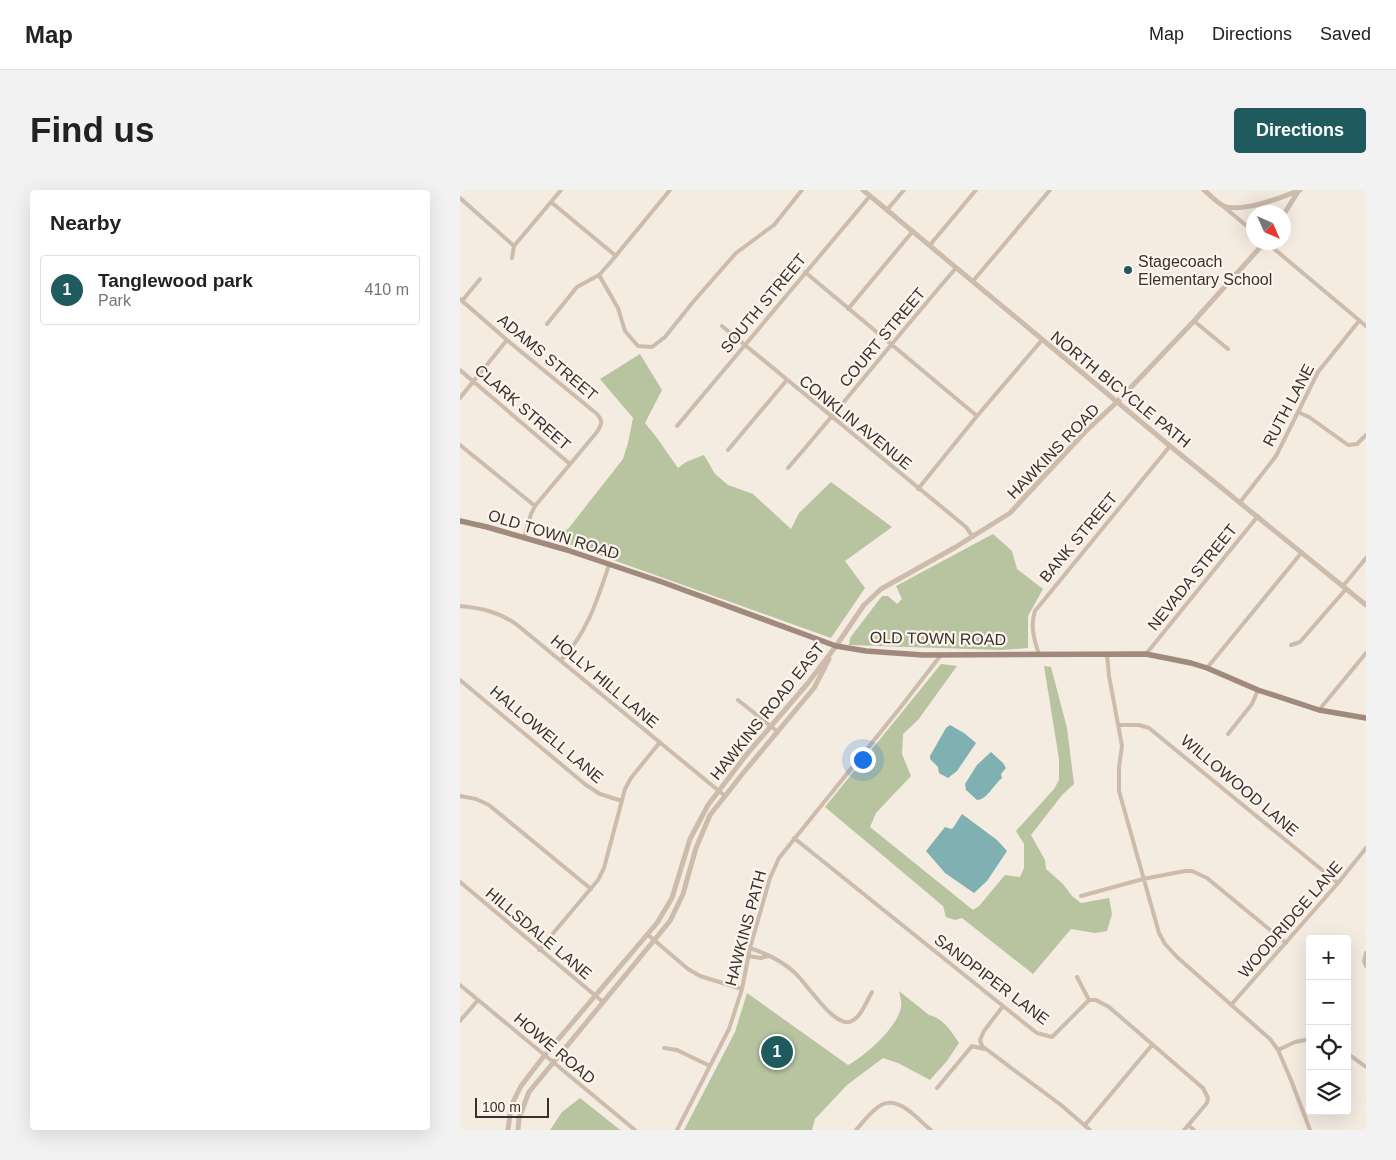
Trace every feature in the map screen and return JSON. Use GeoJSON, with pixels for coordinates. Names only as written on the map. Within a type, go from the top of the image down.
{"type":"FeatureCollection","features":[{"type":"Feature","properties":{"kind":"main road","name":"OLD TOWN ROAD"},"geometry":{"type":"LineString","coordinates":[[460,521],[567,550],[662,582],[836,646],[866,651],[941,655],[1146,654],[1207,668],[1258,690],[1319,710],[1366,718]]}},
{"type":"Feature","properties":{"kind":"street"},"geometry":{"type":"LineString","coordinates":[[512,258],[514,246],[561,190]]}},
{"type":"Feature","properties":{"kind":"street"},"geometry":{"type":"LineString","coordinates":[[547,324],[577,287],[599,275],[670,190]]}},
{"type":"Feature","properties":{"kind":"street"},"geometry":{"type":"LineString","coordinates":[[599,275],[618,308],[626,331],[638,346],[652,347],[665,337],[732,258],[743,247],[774,225],[802,190]]}},
{"type":"Feature","properties":{"kind":"street","name":"NORTH BICYCLE PATH"},"geometry":{"type":"LineString","coordinates":[[863,190],[1170,446],[1241,501],[1366,605]]}},
{"type":"Feature","properties":{"kind":"street"},"geometry":{"type":"LineString","coordinates":[[887,210],[904,190]]}},
{"type":"Feature","properties":{"kind":"street"},"geometry":{"type":"LineString","coordinates":[[930,245],[976,190]]}},
{"type":"Feature","properties":{"kind":"street"},"geometry":{"type":"LineString","coordinates":[[973,281],[1050,190]]}},
{"type":"Feature","properties":{"kind":"street"},"geometry":{"type":"LineString","coordinates":[[1204,190],[1246,225]]}},
{"type":"Feature","properties":{"kind":"street"},"geometry":{"type":"LineString","coordinates":[[1224,207],[1260,204],[1299,190]]}},
{"type":"Feature","properties":{"kind":"street"},"geometry":{"type":"LineString","coordinates":[[1290,205],[1299,190]]}},
{"type":"Feature","properties":{"kind":"street","name":"SOUTH STREET"},"geometry":{"type":"LineString","coordinates":[[677,426],[870,196]]}},
{"type":"Feature","properties":{"kind":"street"},"geometry":{"type":"LineString","coordinates":[[460,198],[514,246]]}},
{"type":"Feature","properties":{"kind":"street"},"geometry":{"type":"LineString","coordinates":[[551,202],[616,256]]}},
{"type":"Feature","properties":{"kind":"street"},"geometry":{"type":"LineString","coordinates":[[848,309],[913,231]]}},
{"type":"Feature","properties":{"kind":"street","name":"HAWKINS ROAD"},"geometry":{"type":"LineString","coordinates":[[836,646],[864,605],[881,589],[973,537],[1010,513],[1194,321],[1259,250]]}},
{"type":"Feature","properties":{"kind":"street"},"geometry":{"type":"LineString","coordinates":[[1275,250],[1366,326]]}},
{"type":"Feature","properties":{"kind":"street","name":"COURT STREET"},"geometry":{"type":"LineString","coordinates":[[788,468],[832,418],[891,344],[956,268]]}},
{"type":"Feature","properties":{"kind":"street"},"geometry":{"type":"LineString","coordinates":[[805,272],[977,416]]}},
{"type":"Feature","properties":{"kind":"street"},"geometry":{"type":"LineString","coordinates":[[461,300],[480,279]]}},
{"type":"Feature","properties":{"kind":"street","name":"ADAMS STREET"},"geometry":{"type":"LineString","coordinates":[[461,300],[600,418],[601,426],[535,506],[524,537]]}},
{"type":"Feature","properties":{"kind":"street"},"geometry":{"type":"LineString","coordinates":[[1194,321],[1228,350]]}},
{"type":"Feature","properties":{"kind":"street","name":"RUTH LANE"},"geometry":{"type":"LineString","coordinates":[[1241,501],[1270,464],[1318,372],[1359,321]]}},
{"type":"Feature","properties":{"kind":"street","name":"CONKLIN AVENUE"},"geometry":{"type":"LineString","coordinates":[[722,326],[966,527],[973,537]]}},
{"type":"Feature","properties":{"kind":"street"},"geometry":{"type":"LineString","coordinates":[[460,398],[507,340]]}},
{"type":"Feature","properties":{"kind":"street"},"geometry":{"type":"LineString","coordinates":[[918,489],[1042,340]]}},
{"type":"Feature","properties":{"kind":"street","name":"CLARK STREET"},"geometry":{"type":"LineString","coordinates":[[460,370],[570,464]]}},
{"type":"Feature","properties":{"kind":"street"},"geometry":{"type":"LineString","coordinates":[[728,450],[786,380]]}},
{"type":"Feature","properties":{"kind":"street"},"geometry":{"type":"LineString","coordinates":[[1298,412],[1314,420],[1348,445],[1357,444],[1366,435]]}},
{"type":"Feature","properties":{"kind":"street"},"geometry":{"type":"LineString","coordinates":[[460,445],[535,506]]}},
{"type":"Feature","properties":{"kind":"street","name":"BANK STREET"},"geometry":{"type":"LineString","coordinates":[[1040,654],[1033,630],[1032,620],[1035,611],[1170,446]]}},
{"type":"Feature","properties":{"kind":"street","name":"NEVADA STREET"},"geometry":{"type":"LineString","coordinates":[[1146,654],[1258,516]]}},
{"type":"Feature","properties":{"kind":"street"},"geometry":{"type":"LineString","coordinates":[[1207,668],[1302,552]]}},
{"type":"Feature","properties":{"kind":"street"},"geometry":{"type":"LineString","coordinates":[[1291,645],[1300,642],[1366,558]]}},
{"type":"Feature","properties":{"kind":"street"},"geometry":{"type":"LineString","coordinates":[[561,660],[570,651],[587,625],[608,565]]}},
{"type":"Feature","properties":{"kind":"street","name":"HOLLY HILL LANE"},"geometry":{"type":"LineString","coordinates":[[460,606],[483,609],[507,618],[561,660],[725,796]]}},
{"type":"Feature","properties":{"kind":"street","name":"HAWKINS ROAD EAST"},"geometry":{"type":"LineString","coordinates":[[508,1130],[509,1114],[516,1095],[544,1056],[596,996],[668,907],[694,828],[718,790],[808,683],[836,646]]}},
{"type":"Feature","properties":{"kind":"street","name":"HAWKINS ROAD EAST"},"geometry":{"type":"LineString","coordinates":[[518,1130],[519,1118],[529,1092],[655,940],[675,913],[686,885],[696,848],[710,815],[814,688],[836,646]]}},
{"type":"Feature","properties":{"kind":"street"},"geometry":{"type":"LineString","coordinates":[[1319,710],[1366,653]]}},
{"type":"Feature","properties":{"kind":"street"},"geometry":{"type":"LineString","coordinates":[[1107,654],[1109,676],[1122,746],[1119,767],[1119,791],[1158,933],[1164,944],[1176,957],[1270,1038],[1278,1050],[1310,1130]]}},
{"type":"Feature","properties":{"kind":"street","name":"HAWKINS PATH"},"geometry":{"type":"LineString","coordinates":[[676,1130],[729,1029],[742,989],[750,948],[770,878],[778,858],[941,655]]}},
{"type":"Feature","properties":{"kind":"street","name":"HALLOWELL LANE"},"geometry":{"type":"LineString","coordinates":[[460,680],[586,785],[600,794],[622,801]]}},
{"type":"Feature","properties":{"kind":"street"},"geometry":{"type":"LineString","coordinates":[[1228,734],[1252,704],[1258,690]]}},
{"type":"Feature","properties":{"kind":"street"},"geometry":{"type":"LineString","coordinates":[[738,700],[778,732]]}},
{"type":"Feature","properties":{"kind":"street","name":"WILLOWOOD LANE"},"geometry":{"type":"LineString","coordinates":[[1119,725],[1139,724],[1149,728],[1338,883]]}},
{"type":"Feature","properties":{"kind":"street"},"geometry":{"type":"LineString","coordinates":[[539,950],[591,889],[604,868],[622,801],[631,778],[660,742]]}},
{"type":"Feature","properties":{"kind":"street"},"geometry":{"type":"LineString","coordinates":[[460,796],[489,805],[591,889]]}},
{"type":"Feature","properties":{"kind":"street","name":"SANDPIPER LANE"},"geometry":{"type":"LineString","coordinates":[[794,838],[1037,1033],[1052,1037],[1089,1000]]}},
{"type":"Feature","properties":{"kind":"street","name":"WOODRIDGE LANE"},"geometry":{"type":"LineString","coordinates":[[1231,1005],[1338,883],[1366,848]]}},
{"type":"Feature","properties":{"kind":"street"},"geometry":{"type":"LineString","coordinates":[[1081,896],[1143,879],[1185,871],[1199,874],[1212,882],[1286,942]]}},
{"type":"Feature","properties":{"kind":"street","name":"HILLSDALE LANE"},"geometry":{"type":"LineString","coordinates":[[460,882],[603,1002]]}},
{"type":"Feature","properties":{"kind":"street"},"geometry":{"type":"LineString","coordinates":[[647,934],[688,969],[700,976],[742,989]]}},
{"type":"Feature","properties":{"kind":"street"},"geometry":{"type":"LineString","coordinates":[[750,948],[763,952],[795,972],[823,1005],[841,1020],[848,1022],[859,1015],[872,992]]}},
{"type":"Feature","properties":{"kind":"street"},"geometry":{"type":"LineString","coordinates":[[1366,953],[1364,961],[1366,966]]}},
{"type":"Feature","properties":{"kind":"street"},"geometry":{"type":"LineString","coordinates":[[748,956],[761,958],[768,956]]}},
{"type":"Feature","properties":{"kind":"street"},"geometry":{"type":"LineString","coordinates":[[1076,977],[1089,1000],[1096,1000],[1109,1007],[1203,1088],[1206,1093],[1207,1103],[1184,1130]]}},
{"type":"Feature","properties":{"kind":"street","name":"HOWE ROAD"},"geometry":{"type":"LineString","coordinates":[[460,985],[635,1130]]}},
{"type":"Feature","properties":{"kind":"street"},"geometry":{"type":"LineString","coordinates":[[460,1021],[478,1000]]}},
{"type":"Feature","properties":{"kind":"street"},"geometry":{"type":"LineString","coordinates":[[984,1049],[980,1040],[1003,1006]]}},
{"type":"Feature","properties":{"kind":"street"},"geometry":{"type":"LineString","coordinates":[[1278,1050],[1306,1039]]}},
{"type":"Feature","properties":{"kind":"street"},"geometry":{"type":"LineString","coordinates":[[1084,1125],[1152,1045]]}},
{"type":"Feature","properties":{"kind":"street"},"geometry":{"type":"LineString","coordinates":[[938,1088],[972,1046],[984,1049],[1061,1105],[1090,1130]]}},
{"type":"Feature","properties":{"kind":"street"},"geometry":{"type":"LineString","coordinates":[[664,1048],[677,1050],[710,1066]]}},
{"type":"Feature","properties":{"kind":"street"},"geometry":{"type":"LineString","coordinates":[[1351,1056],[1366,1067]]}},
{"type":"Feature","properties":{"kind":"street"},"geometry":{"type":"LineString","coordinates":[[856,1130],[880,1106],[891,1102],[900,1105],[931,1130]]}},
{"type":"Feature","properties":{"kind":"street"},"geometry":{"type":"LineString","coordinates":[[1188,1125],[1194,1130]]}},
{"type":"Feature","properties":{"kind":"green space"},"geometry":{"type":"Polygon","coordinates":[[[640,354],[662,390],[645,423],[678,468],[686,462],[704,455],[715,474],[728,485],[753,494],[791,529],[799,513],[831,482],[892,527],[845,561],[865,588],[831,638],[546,536],[568,529],[623,459],[633,418],[600,379],[640,354]]]}},
{"type":"Feature","properties":{"kind":"green space"},"geometry":{"type":"Polygon","coordinates":[[[993,534],[1012,551],[1017,569],[1043,589],[1028,616],[1028,648],[1001,650],[849,645],[850,638],[882,596],[888,596],[897,604],[902,599],[896,586],[993,534]]]}},
{"type":"Feature","properties":{"kind":"green space"},"geometry":{"type":"Polygon","coordinates":[[[941,664],[957,666],[918,720],[903,734],[902,754],[911,776],[876,813],[870,827],[973,910],[979,906],[1005,875],[1020,877],[1024,868],[1024,844],[1016,831],[1054,789],[1059,780],[1059,759],[1044,666],[1051,667],[1067,728],[1074,784],[1062,795],[1031,835],[1045,860],[1046,869],[1063,884],[1072,896],[1081,903],[1109,898],[1112,914],[1107,931],[1095,933],[1071,929],[1033,974],[962,918],[955,920],[946,917],[943,906],[825,807],[941,664]]]}},
{"type":"Feature","properties":{"kind":"green space"},"geometry":{"type":"Polygon","coordinates":[[[899,991],[929,1015],[943,1022],[959,1043],[947,1061],[930,1080],[898,1063],[883,1058],[847,1085],[815,1119],[812,1130],[684,1130],[735,1032],[747,993],[848,1065],[880,1040],[894,1023],[901,1007],[899,991]]]}},
{"type":"Feature","properties":{"kind":"green space"},"geometry":{"type":"Polygon","coordinates":[[[580,1098],[621,1130],[550,1130],[562,1112],[580,1098]]]}},
{"type":"Feature","properties":{"kind":"water"},"geometry":{"type":"Polygon","coordinates":[[[950,725],[976,743],[957,771],[948,778],[939,773],[938,767],[930,759],[930,756],[946,728],[950,725]]]}},
{"type":"Feature","properties":{"kind":"water"},"geometry":{"type":"Polygon","coordinates":[[[991,752],[1006,768],[1001,774],[1002,778],[987,795],[977,800],[966,790],[965,784],[977,765],[991,752]]]}},
{"type":"Feature","properties":{"kind":"water"},"geometry":{"type":"Polygon","coordinates":[[[962,814],[997,840],[1007,851],[987,881],[974,893],[945,873],[926,851],[945,827],[953,828],[962,814]]]}},
{"type":"Feature","properties":{"kind":"place","name":"Stagecoach Elementary School"},"geometry":{"type":"Point","coordinates":[1128,270]}},
{"type":"Feature","properties":{"kind":"place","name":"Tanglewood park"},"geometry":{"type":"Point","coordinates":[777,1052]}}]}
